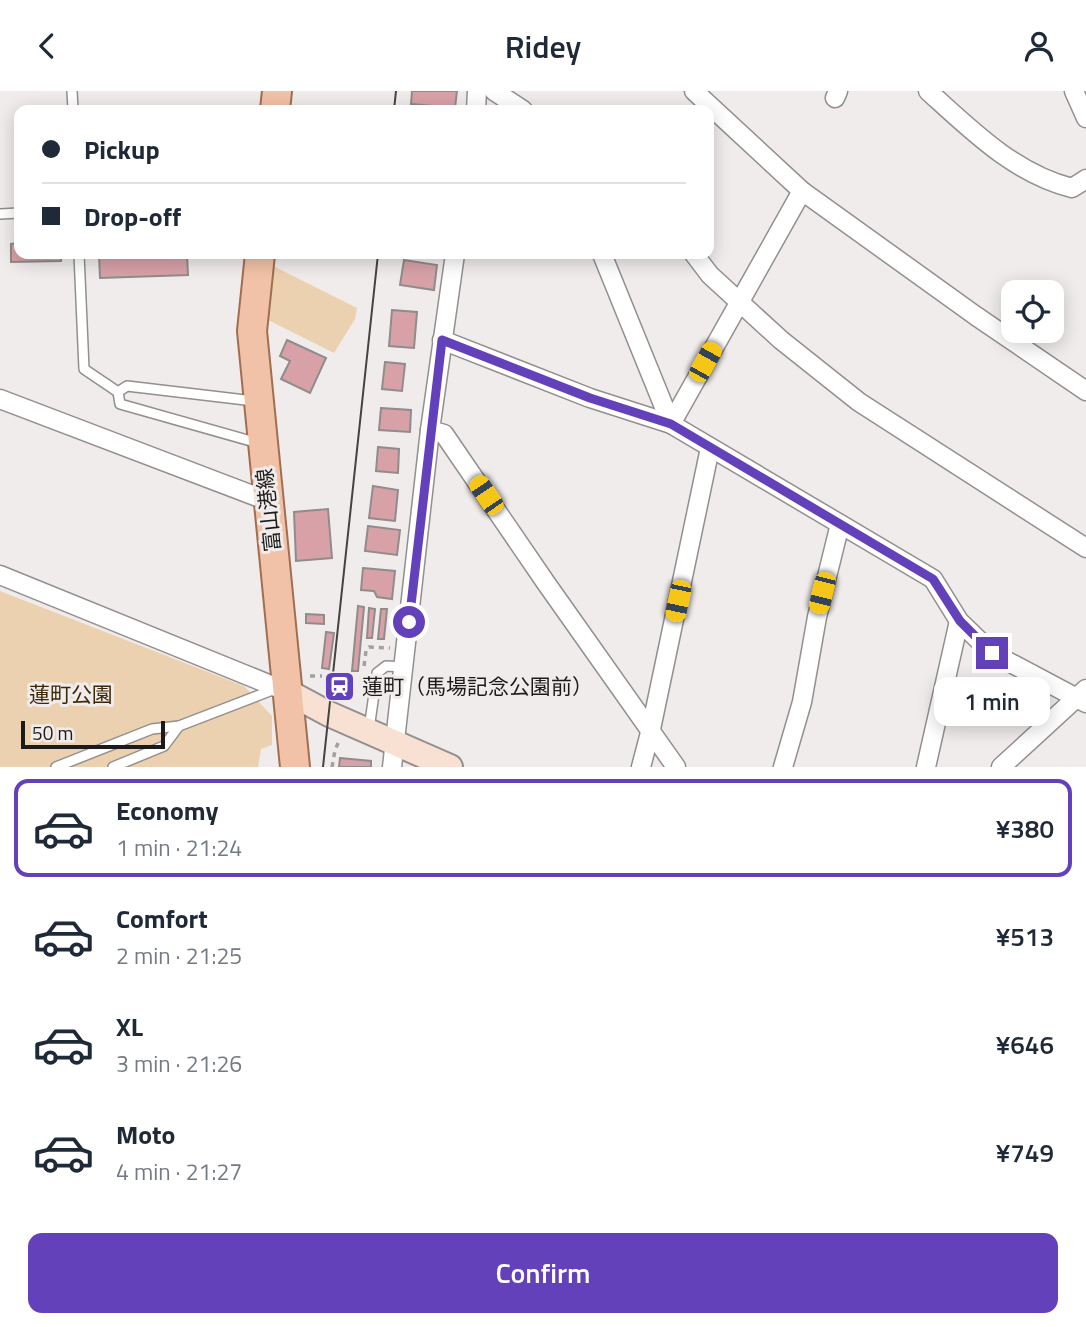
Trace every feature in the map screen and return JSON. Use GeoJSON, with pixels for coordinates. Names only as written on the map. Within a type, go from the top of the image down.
{"type":"FeatureCollection","features":[{"type":"Feature","properties":{"kind":"main road","name":"富山港線"},"geometry":{"type":"LineString","coordinates":[[259,259],[252,331],[295,767]]}},
{"type":"Feature","properties":{"kind":"main road"},"geometry":{"type":"LineString","coordinates":[[289,685],[359,726],[394,755],[450,767]]}},
{"type":"Feature","properties":{"kind":"street"},"geometry":{"type":"LineString","coordinates":[[494,91],[515,105]]}},
{"type":"Feature","properties":{"kind":"street"},"geometry":{"type":"LineString","coordinates":[[1074,91],[1086,118]]}},
{"type":"Feature","properties":{"kind":"street"},"geometry":{"type":"LineString","coordinates":[[935,94],[996,151],[1049,182],[1073,188],[1086,180]]}},
{"type":"Feature","properties":{"kind":"street"},"geometry":{"type":"LineString","coordinates":[[705,95],[802,191],[976,317],[1086,391]]}},
{"type":"Feature","properties":{"kind":"street"},"geometry":{"type":"LineString","coordinates":[[671,424],[802,191]]}},
{"type":"Feature","properties":{"kind":"street"},"geometry":{"type":"LineString","coordinates":[[394,755],[430,430],[455,259]]}},
{"type":"Feature","properties":{"kind":"street"},"geometry":{"type":"LineString","coordinates":[[604,259],[671,424]]}},
{"type":"Feature","properties":{"kind":"street"},"geometry":{"type":"LineString","coordinates":[[698,259],[710,275],[781,340],[859,402],[1083,540]]}},
{"type":"Feature","properties":{"kind":"street"},"geometry":{"type":"LineString","coordinates":[[442,340],[590,398],[671,424],[933,579],[960,621],[992,653],[1083,697],[1001,767]]}},
{"type":"Feature","properties":{"kind":"street"},"geometry":{"type":"LineString","coordinates":[[0,399],[268,501]]}},
{"type":"Feature","properties":{"kind":"street"},"geometry":{"type":"LineString","coordinates":[[430,430],[444,434],[676,767]]}},
{"type":"Feature","properties":{"kind":"street"},"geometry":{"type":"LineString","coordinates":[[641,767],[710,448]]}},
{"type":"Feature","properties":{"kind":"street"},"geometry":{"type":"LineString","coordinates":[[783,767],[802,702],[817,617],[840,524]]}},
{"type":"Feature","properties":{"kind":"street"},"geometry":{"type":"LineString","coordinates":[[0,575],[289,685]]}},
{"type":"Feature","properties":{"kind":"street"},"geometry":{"type":"LineString","coordinates":[[926,767],[960,621]]}},
{"type":"Feature","properties":{"kind":"lane"},"geometry":{"type":"LineString","coordinates":[[79,259],[84,369],[118,392],[120,404],[263,445]]}},
{"type":"Feature","properties":{"kind":"lane"},"geometry":{"type":"LineString","coordinates":[[118,392],[127,386],[259,402]]}},
{"type":"Feature","properties":{"kind":"lane"},"geometry":{"type":"LineString","coordinates":[[359,726],[377,673],[386,666],[404,667]]}},
{"type":"Feature","properties":{"kind":"lane"},"geometry":{"type":"LineString","coordinates":[[56,767],[152,729],[179,726],[289,685]]}},
{"type":"Feature","properties":{"kind":"lane"},"geometry":{"type":"LineString","coordinates":[[113,767],[164,746],[179,726]]}},
{"type":"Feature","properties":{"kind":"path"},"geometry":{"type":"LineString","coordinates":[[289,685],[322,676]]}},
{"type":"Feature","properties":{"kind":"path"},"geometry":{"type":"LineString","coordinates":[[332,767],[335,750],[359,726]]}},
{"type":"Feature","properties":{"kind":"green space"},"geometry":{"type":"Polygon","coordinates":[[[273,266],[357,308],[355,319],[334,353],[268,320],[273,266]]]}},
{"type":"Feature","properties":{"kind":"green space","name":"蓮町公園"},"geometry":{"type":"Polygon","coordinates":[[[0,591],[244,686],[272,716],[272,745],[261,749],[258,767],[0,767],[0,591]]]}},
{"type":"Feature","properties":{"kind":"building"},"geometry":{"type":"Polygon","coordinates":[[[412,91],[457,91],[455,105],[411,104],[412,91]]]}},
{"type":"Feature","properties":{"kind":"building"},"geometry":{"type":"Polygon","coordinates":[[[11,244],[14,244],[14,259],[61,261],[11,262],[11,244]]]}},
{"type":"Feature","properties":{"kind":"building"},"geometry":{"type":"Polygon","coordinates":[[[99,259],[187,259],[188,275],[100,278],[99,259]]]}},
{"type":"Feature","properties":{"kind":"building"},"geometry":{"type":"Polygon","coordinates":[[[404,260],[437,265],[434,290],[400,285],[404,260]]]}},
{"type":"Feature","properties":{"kind":"building"},"geometry":{"type":"Polygon","coordinates":[[[392,310],[417,312],[414,348],[389,346],[392,310]]]}},
{"type":"Feature","properties":{"kind":"building"},"geometry":{"type":"Polygon","coordinates":[[[287,340],[326,358],[310,393],[281,379],[290,361],[280,356],[287,340]]]}},
{"type":"Feature","properties":{"kind":"building"},"geometry":{"type":"Polygon","coordinates":[[[385,362],[405,364],[402,391],[382,389],[385,362]]]}},
{"type":"Feature","properties":{"kind":"building"},"geometry":{"type":"Polygon","coordinates":[[[381,408],[411,410],[410,432],[379,430],[381,408]]]}},
{"type":"Feature","properties":{"kind":"building"},"geometry":{"type":"Polygon","coordinates":[[[378,447],[399,449],[398,473],[376,471],[378,447]]]}},
{"type":"Feature","properties":{"kind":"building"},"geometry":{"type":"Polygon","coordinates":[[[373,486],[398,490],[395,521],[369,518],[373,486]]]}},
{"type":"Feature","properties":{"kind":"building"},"geometry":{"type":"Polygon","coordinates":[[[328,509],[332,558],[296,561],[294,512],[328,509]]]}},
{"type":"Feature","properties":{"kind":"building"},"geometry":{"type":"Polygon","coordinates":[[[368,526],[400,530],[397,555],[365,551],[368,526]]]}},
{"type":"Feature","properties":{"kind":"building"},"geometry":{"type":"Polygon","coordinates":[[[363,568],[395,571],[392,599],[377,597],[374,591],[361,590],[363,568]]]}},
{"type":"Feature","properties":{"kind":"building"},"geometry":{"type":"Polygon","coordinates":[[[358,606],[364,607],[358,671],[352,671],[358,606]]]}},
{"type":"Feature","properties":{"kind":"building"},"geometry":{"type":"Polygon","coordinates":[[[369,608],[375,609],[372,638],[367,638],[369,608]]]}},
{"type":"Feature","properties":{"kind":"building"},"geometry":{"type":"Polygon","coordinates":[[[381,609],[387,609],[384,639],[378,639],[381,609]]]}},
{"type":"Feature","properties":{"kind":"building"},"geometry":{"type":"Polygon","coordinates":[[[306,614],[324,615],[324,624],[306,623],[306,614]]]}},
{"type":"Feature","properties":{"kind":"building"},"geometry":{"type":"Polygon","coordinates":[[[326,632],[334,633],[329,669],[322,668],[326,632]]]}},
{"type":"Feature","properties":{"kind":"building"},"geometry":{"type":"Polygon","coordinates":[[[340,758],[371,761],[371,767],[339,767],[340,758]]]}},
{"type":"Feature","properties":{"kind":"tram line"},"geometry":{"type":"LineString","coordinates":[[395,105],[396,91]]}},
{"type":"Feature","properties":{"kind":"tram line"},"geometry":{"type":"LineString","coordinates":[[323,767],[377,259]]}},
{"type":"Feature","properties":{"kind":"place","name":"蓮町（馬場記念公園前）"},"geometry":{"type":"Point","coordinates":[339,687]}},
{"type":"Feature","properties":{"kind":"route"},"geometry":{"type":"LineString","coordinates":[[409,622],[442,340],[590,398],[671,424],[933,579],[960,621],[992,653]]}}]}
